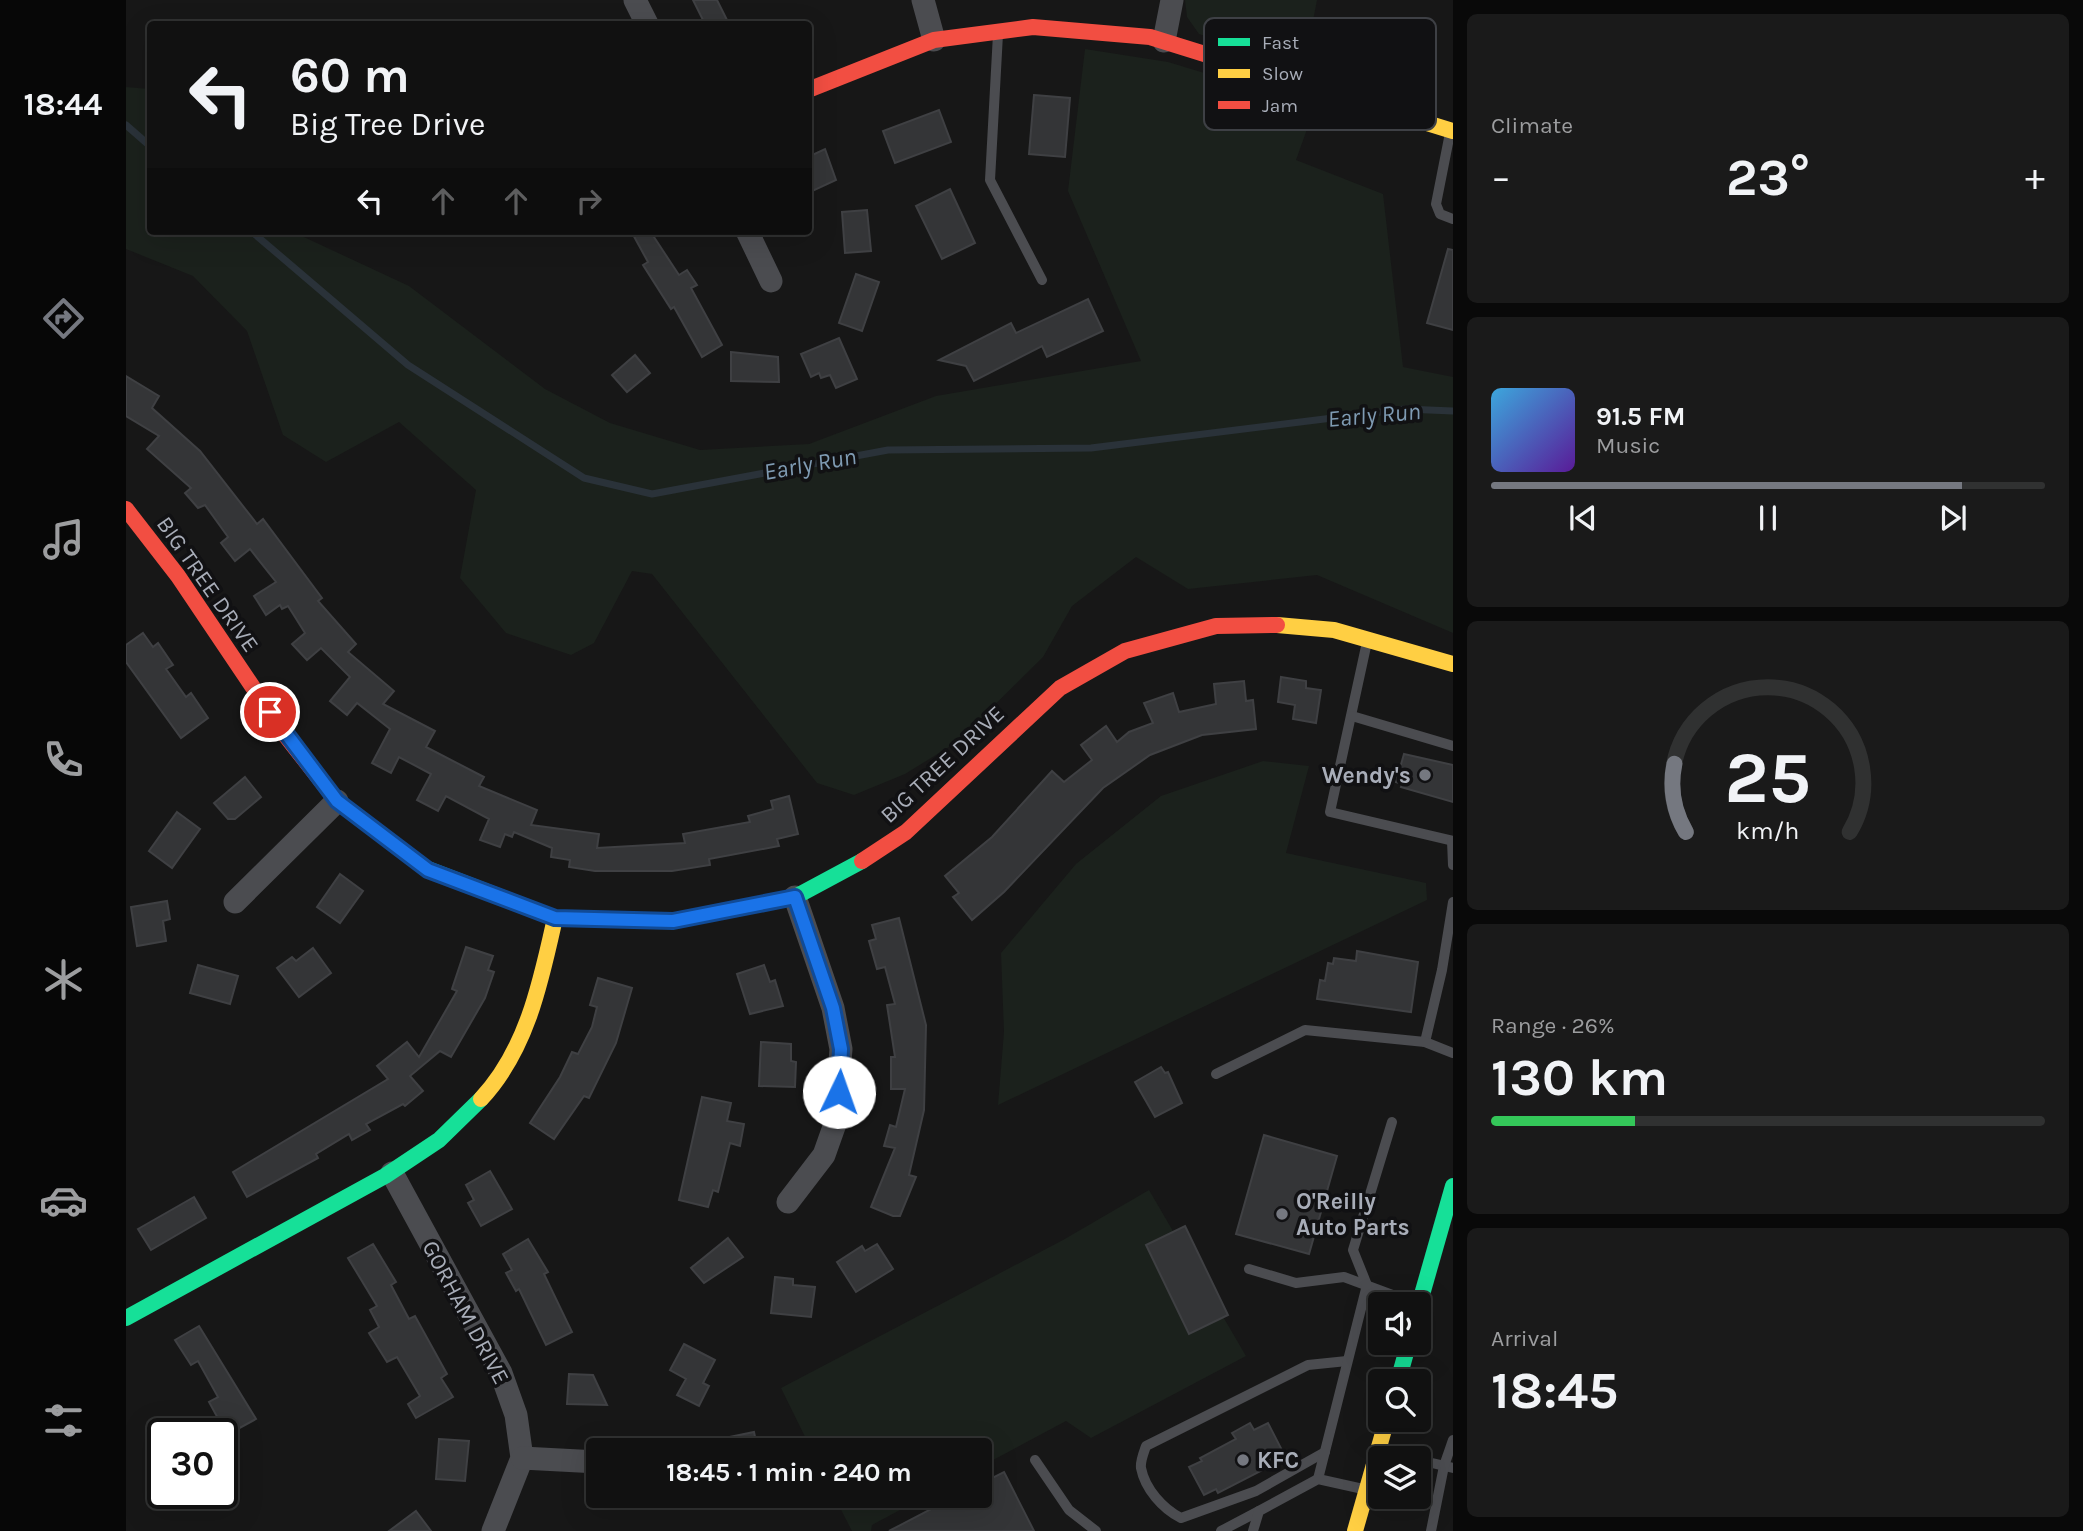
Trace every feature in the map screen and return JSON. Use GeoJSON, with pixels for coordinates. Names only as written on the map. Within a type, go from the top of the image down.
{"type":"FeatureCollection","features":[{"type":"Feature","properties":{"kind":"street"},"geometry":{"type":"LineString","coordinates":[[923,0],[934,40]]}},
{"type":"Feature","properties":{"kind":"street"},"geometry":{"type":"LineString","coordinates":[[1164,41],[1172,0]]}},
{"type":"Feature","properties":{"kind":"street"},"geometry":{"type":"LineString","coordinates":[[812,88],[934,40],[1033,26],[1150,37],[1204,53]]}},
{"type":"Feature","properties":{"kind":"street"},"geometry":{"type":"LineString","coordinates":[[749,235],[771,281]]}},
{"type":"Feature","properties":{"kind":"street","name":"BIG TREE DRIVE"},"geometry":{"type":"LineString","coordinates":[[126,509],[178,576],[285,734],[337,801],[428,870],[555,918],[673,921],[795,897],[845,872],[906,832],[1060,688],[1125,650],[1184,632],[1255,624],[1298,625],[1368,639],[1453,664]]}},
{"type":"Feature","properties":{"kind":"street"},"geometry":{"type":"LineString","coordinates":[[235,902],[337,801]]}},
{"type":"Feature","properties":{"kind":"street"},"geometry":{"type":"LineString","coordinates":[[788,1202],[824,1155],[835,1124],[841,1049],[826,987],[795,897]]}},
{"type":"Feature","properties":{"kind":"street"},"geometry":{"type":"LineString","coordinates":[[126,1317],[391,1173],[456,1125],[483,1098],[506,1067],[538,995],[555,918]]}},
{"type":"Feature","properties":{"kind":"street","name":"GORHAM DRIVE"},"geometry":{"type":"LineString","coordinates":[[391,1173],[501,1373],[516,1415],[522,1458]]}},
{"type":"Feature","properties":{"kind":"street"},"geometry":{"type":"LineString","coordinates":[[1422,1292],[1453,1186]]}},
{"type":"Feature","properties":{"kind":"street"},"geometry":{"type":"LineString","coordinates":[[493,1531],[522,1458],[586,1461]]}},
{"type":"Feature","properties":{"kind":"street"},"geometry":{"type":"LineString","coordinates":[[1355,1531],[1368,1486]]}},
{"type":"Feature","properties":{"kind":"lane"},"geometry":{"type":"LineString","coordinates":[[998,31],[990,180],[1042,280]]}},
{"type":"Feature","properties":{"kind":"lane"},"geometry":{"type":"LineString","coordinates":[[1452,128],[1436,204],[1440,214],[1453,219]]}},
{"type":"Feature","properties":{"kind":"lane"},"geometry":{"type":"LineString","coordinates":[[1368,639],[1330,812],[1453,841],[1453,865]]}},
{"type":"Feature","properties":{"kind":"lane"},"geometry":{"type":"LineString","coordinates":[[1352,716],[1453,746]]}},
{"type":"Feature","properties":{"kind":"lane"},"geometry":{"type":"LineString","coordinates":[[1425,1042],[1442,970],[1453,902]]}},
{"type":"Feature","properties":{"kind":"lane"},"geometry":{"type":"LineString","coordinates":[[1216,1074],[1305,1030],[1425,1042],[1453,1053]]}},
{"type":"Feature","properties":{"kind":"lane"},"geometry":{"type":"LineString","coordinates":[[1318,1479],[1367,1285],[1353,1251],[1391,1122]]}},
{"type":"Feature","properties":{"kind":"lane"},"geometry":{"type":"LineString","coordinates":[[1249,1269],[1296,1283],[1345,1276],[1386,1292]]}},
{"type":"Feature","properties":{"kind":"lane"},"geometry":{"type":"LineString","coordinates":[[1325,1452],[1255,1491],[1181,1518],[1167,1511],[1149,1486],[1140,1466],[1146,1446],[1308,1365],[1348,1361]]}},
{"type":"Feature","properties":{"kind":"lane"},"geometry":{"type":"LineString","coordinates":[[1431,1531],[1453,1440]]}},
{"type":"Feature","properties":{"kind":"lane"},"geometry":{"type":"LineString","coordinates":[[1035,1460],[1069,1510],[1096,1531]]}},
{"type":"Feature","properties":{"kind":"lane"},"geometry":{"type":"LineString","coordinates":[[1221,1531],[1318,1479],[1367,1490]]}},
{"type":"Feature","properties":{"kind":"lane"},"geometry":{"type":"LineString","coordinates":[[1253,1531],[1259,1511]]}},
{"type":"Feature","properties":{"kind":"shaded area"},"geometry":{"type":"Polygon","coordinates":[[[1185,0],[1317,0],[1314,18],[1204,18],[1204,36],[1199,34],[1187,17],[1185,0]]]}},
{"type":"Feature","properties":{"kind":"shaded area"},"geometry":{"type":"Polygon","coordinates":[[[1085,49],[1168,62],[1204,73],[1204,130],[1307,130],[1296,160],[1383,194],[1403,367],[1453,377],[1453,633],[1317,575],[1188,589],[1136,557],[1072,606],[1043,657],[957,742],[905,774],[854,795],[817,783],[652,574],[632,571],[594,643],[571,655],[506,633],[460,578],[476,490],[399,422],[326,462],[283,435],[247,331],[193,276],[126,249],[126,87],[147,89],[147,235],[300,235],[409,286],[545,389],[610,423],[700,450],[809,444],[936,396],[1141,361],[1068,191],[1085,49]]]}},
{"type":"Feature","properties":{"kind":"shaded area"},"geometry":{"type":"Polygon","coordinates":[[[1263,761],[1309,766],[1286,853],[1426,883],[1427,900],[998,1105],[1004,1032],[1001,953],[1076,864],[1161,796],[1263,761]]]}},
{"type":"Feature","properties":{"kind":"shaded area"},"geometry":{"type":"Polygon","coordinates":[[[1149,1190],[1246,1356],[1091,1438],[1066,1421],[992,1461],[992,1438],[806,1438],[781,1388],[1063,1240],[1149,1190]]]}},
{"type":"Feature","properties":{"kind":"shaded area"},"geometry":{"type":"Polygon","coordinates":[[[840,1508],[904,1508],[872,1525],[871,1531],[852,1531],[840,1508]]]}},
{"type":"Feature","properties":{"kind":"building"},"geometry":{"type":"Polygon","coordinates":[[[693,0],[717,0],[728,21],[704,21],[693,0]]]}},
{"type":"Feature","properties":{"kind":"building"},"geometry":{"type":"Polygon","coordinates":[[[1034,95],[1070,98],[1065,157],[1029,154],[1034,95]]]}},
{"type":"Feature","properties":{"kind":"building"},"geometry":{"type":"Polygon","coordinates":[[[939,110],[951,142],[895,163],[883,131],[939,110]]]}},
{"type":"Feature","properties":{"kind":"building"},"geometry":{"type":"Polygon","coordinates":[[[825,149],[836,180],[812,191],[812,155],[825,149]]]}},
{"type":"Feature","properties":{"kind":"building"},"geometry":{"type":"Polygon","coordinates":[[[950,189],[975,243],[942,259],[916,206],[950,189]]]}},
{"type":"Feature","properties":{"kind":"building"},"geometry":{"type":"Polygon","coordinates":[[[867,210],[871,251],[845,253],[842,212],[867,210]]]}},
{"type":"Feature","properties":{"kind":"building"},"geometry":{"type":"Polygon","coordinates":[[[633,235],[653,235],[679,275],[687,270],[697,285],[691,288],[722,345],[702,357],[674,307],[671,309],[643,265],[648,262],[633,235]]]}},
{"type":"Feature","properties":{"kind":"building"},"geometry":{"type":"Polygon","coordinates":[[[1448,249],[1453,250],[1453,330],[1427,323],[1448,249]]]}},
{"type":"Feature","properties":{"kind":"building"},"geometry":{"type":"Polygon","coordinates":[[[856,274],[879,282],[862,331],[839,323],[856,274]]]}},
{"type":"Feature","properties":{"kind":"building"},"geometry":{"type":"Polygon","coordinates":[[[1088,299],[1103,331],[1047,357],[1042,346],[974,381],[966,366],[939,360],[1011,323],[1016,333],[1088,299]]]}},
{"type":"Feature","properties":{"kind":"building"},"geometry":{"type":"Polygon","coordinates":[[[839,338],[857,379],[836,388],[830,375],[821,378],[819,373],[811,377],[801,354],[839,338]]]}},
{"type":"Feature","properties":{"kind":"building"},"geometry":{"type":"Polygon","coordinates":[[[731,352],[778,357],[779,382],[731,381],[731,352]]]}},
{"type":"Feature","properties":{"kind":"building"},"geometry":{"type":"Polygon","coordinates":[[[635,355],[650,373],[627,392],[612,375],[635,355]]]}},
{"type":"Feature","properties":{"kind":"building"},"geometry":{"type":"Polygon","coordinates":[[[126,376],[159,396],[152,408],[200,451],[257,524],[263,519],[322,598],[318,601],[356,644],[348,652],[394,691],[383,704],[435,731],[426,747],[484,777],[479,786],[537,810],[531,825],[599,834],[597,848],[685,843],[683,834],[750,822],[748,816],[773,809],[771,801],[789,796],[798,834],[777,839],[779,846],[709,859],[710,865],[672,871],[595,871],[569,867],[570,860],[551,857],[552,848],[514,832],[512,837],[505,834],[500,847],[480,840],[489,819],[446,796],[438,811],[417,800],[431,774],[399,757],[391,773],[372,763],[390,729],[357,703],[347,715],[330,701],[350,677],[321,648],[307,660],[292,644],[305,633],[288,606],[282,609],[280,605],[266,615],[254,596],[276,582],[250,549],[235,561],[221,543],[228,537],[205,505],[198,508],[185,493],[191,488],[147,449],[159,436],[126,416],[126,376]]]}},
{"type":"Feature","properties":{"kind":"building"},"geometry":{"type":"Polygon","coordinates":[[[143,633],[153,647],[158,643],[173,665],[166,669],[186,697],[191,693],[208,718],[181,738],[126,662],[126,645],[143,633]]]}},
{"type":"Feature","properties":{"kind":"building"},"geometry":{"type":"Polygon","coordinates":[[[1281,677],[1306,681],[1306,688],[1321,690],[1316,723],[1293,719],[1295,705],[1278,702],[1281,677]]]}},
{"type":"Feature","properties":{"kind":"building"},"geometry":{"type":"Polygon","coordinates":[[[1244,681],[1246,701],[1253,700],[1256,729],[1202,735],[1150,755],[1103,788],[1004,892],[972,920],[953,897],[959,893],[945,876],[992,837],[1052,771],[1064,782],[1092,760],[1081,745],[1106,726],[1117,742],[1129,732],[1153,723],[1144,703],[1173,693],[1179,712],[1216,704],[1214,684],[1244,681]]]}},
{"type":"Feature","properties":{"kind":"building","name":"Wendy's"},"geometry":{"type":"Polygon","coordinates":[[[1404,754],[1453,765],[1453,802],[1401,787],[1402,784],[1396,782],[1404,754]]]}},
{"type":"Feature","properties":{"kind":"building"},"geometry":{"type":"Polygon","coordinates":[[[245,777],[261,797],[235,819],[228,819],[214,803],[245,777]]]}},
{"type":"Feature","properties":{"kind":"building"},"geometry":{"type":"Polygon","coordinates":[[[177,812],[200,829],[172,868],[149,851],[177,812]]]}},
{"type":"Feature","properties":{"kind":"building"},"geometry":{"type":"Polygon","coordinates":[[[340,874],[363,891],[340,923],[317,907],[340,874]]]}},
{"type":"Feature","properties":{"kind":"building"},"geometry":{"type":"Polygon","coordinates":[[[167,901],[170,919],[163,921],[166,941],[137,946],[131,907],[167,901]]]}},
{"type":"Feature","properties":{"kind":"building"},"geometry":{"type":"Polygon","coordinates":[[[899,918],[926,1025],[924,1110],[909,1175],[916,1177],[900,1216],[893,1216],[871,1207],[895,1148],[884,1146],[890,1125],[896,1127],[905,1089],[891,1089],[891,1057],[895,1057],[887,1005],[895,1004],[885,967],[877,969],[869,941],[876,939],[872,925],[899,918]]]}},
{"type":"Feature","properties":{"kind":"building"},"geometry":{"type":"Polygon","coordinates":[[[466,947],[493,956],[488,970],[494,972],[485,998],[451,1057],[440,1051],[410,1076],[423,1091],[405,1106],[403,1104],[366,1124],[370,1130],[352,1140],[349,1134],[316,1154],[318,1158],[247,1197],[233,1172],[388,1079],[377,1066],[407,1042],[419,1057],[457,991],[452,989],[466,947]]]}},
{"type":"Feature","properties":{"kind":"building"},"geometry":{"type":"Polygon","coordinates":[[[313,948],[331,973],[299,997],[277,968],[292,957],[296,961],[313,948]]]}},
{"type":"Feature","properties":{"kind":"building"},"geometry":{"type":"Polygon","coordinates":[[[1357,951],[1418,962],[1411,1012],[1317,999],[1320,980],[1325,981],[1328,963],[1333,964],[1334,958],[1356,961],[1357,951]]]}},
{"type":"Feature","properties":{"kind":"building"},"geometry":{"type":"Polygon","coordinates":[[[198,965],[238,976],[230,1004],[190,993],[198,965]]]}},
{"type":"Feature","properties":{"kind":"building"},"geometry":{"type":"Polygon","coordinates":[[[764,965],[770,982],[775,980],[783,1006],[750,1014],[737,974],[764,965]]]}},
{"type":"Feature","properties":{"kind":"building"},"geometry":{"type":"Polygon","coordinates":[[[598,978],[632,988],[616,1043],[589,1098],[584,1096],[554,1139],[530,1123],[560,1077],[572,1052],[578,1054],[592,1027],[597,1007],[590,1005],[598,978]]]}},
{"type":"Feature","properties":{"kind":"building"},"geometry":{"type":"Polygon","coordinates":[[[761,1042],[791,1044],[791,1061],[796,1062],[795,1087],[759,1086],[761,1042]]]}},
{"type":"Feature","properties":{"kind":"building"},"geometry":{"type":"Polygon","coordinates":[[[1161,1067],[1165,1073],[1168,1072],[1182,1103],[1155,1117],[1135,1082],[1161,1067]]]}},
{"type":"Feature","properties":{"kind":"building"},"geometry":{"type":"Polygon","coordinates":[[[702,1097],[731,1103],[727,1121],[744,1124],[740,1146],[730,1143],[718,1192],[713,1190],[708,1207],[679,1200],[702,1097]]]}},
{"type":"Feature","properties":{"kind":"building","name":"O'Reilly Auto Parts"},"geometry":{"type":"Polygon","coordinates":[[[1264,1135],[1337,1156],[1309,1254],[1236,1234],[1264,1135]]]}},
{"type":"Feature","properties":{"kind":"building"},"geometry":{"type":"Polygon","coordinates":[[[490,1171],[512,1209],[481,1226],[468,1203],[474,1200],[466,1185],[490,1171]]]}},
{"type":"Feature","properties":{"kind":"building"},"geometry":{"type":"Polygon","coordinates":[[[194,1197],[206,1218],[151,1250],[138,1229],[194,1197]]]}},
{"type":"Feature","properties":{"kind":"building"},"geometry":{"type":"Polygon","coordinates":[[[1185,1226],[1228,1315],[1189,1334],[1146,1245],[1185,1226]]]}},
{"type":"Feature","properties":{"kind":"building"},"geometry":{"type":"Polygon","coordinates":[[[728,1238],[743,1257],[704,1283],[691,1268],[728,1238]]]}},
{"type":"Feature","properties":{"kind":"building"},"geometry":{"type":"Polygon","coordinates":[[[528,1239],[548,1272],[544,1274],[572,1332],[546,1345],[519,1289],[516,1291],[506,1273],[512,1270],[503,1254],[528,1239]]]}},
{"type":"Feature","properties":{"kind":"building"},"geometry":{"type":"Polygon","coordinates":[[[373,1244],[396,1282],[391,1285],[409,1319],[415,1316],[447,1374],[441,1378],[453,1397],[416,1418],[408,1404],[420,1396],[397,1357],[387,1362],[369,1333],[379,1327],[370,1310],[377,1306],[348,1258],[373,1244]]]}},
{"type":"Feature","properties":{"kind":"building"},"geometry":{"type":"Polygon","coordinates":[[[877,1244],[893,1269],[856,1292],[837,1262],[862,1246],[865,1251],[877,1244]]]}},
{"type":"Feature","properties":{"kind":"building"},"geometry":{"type":"Polygon","coordinates":[[[775,1277],[793,1279],[793,1285],[815,1287],[811,1317],[771,1313],[775,1277]]]}},
{"type":"Feature","properties":{"kind":"building"},"geometry":{"type":"Polygon","coordinates":[[[199,1326],[256,1419],[238,1429],[238,1418],[218,1418],[209,1402],[218,1397],[198,1361],[191,1365],[175,1340],[199,1326]]]}},
{"type":"Feature","properties":{"kind":"building"},"geometry":{"type":"Polygon","coordinates":[[[684,1344],[715,1360],[703,1383],[709,1386],[699,1406],[677,1395],[686,1379],[670,1370],[684,1344]]]}},
{"type":"Feature","properties":{"kind":"building"},"geometry":{"type":"Polygon","coordinates":[[[569,1374],[593,1375],[607,1405],[567,1404],[569,1374]]]}},
{"type":"Feature","properties":{"kind":"building","name":"KFC"},"geometry":{"type":"Polygon","coordinates":[[[1250,1423],[1254,1430],[1268,1423],[1286,1458],[1218,1493],[1216,1489],[1204,1495],[1189,1467],[1202,1461],[1200,1458],[1236,1439],[1232,1433],[1250,1423]]]}},
{"type":"Feature","properties":{"kind":"building"},"geometry":{"type":"Polygon","coordinates":[[[754,1432],[755,1438],[725,1438],[754,1432]]]}},
{"type":"Feature","properties":{"kind":"building"},"geometry":{"type":"Polygon","coordinates":[[[439,1439],[469,1441],[465,1481],[436,1479],[439,1439]]]}},
{"type":"Feature","properties":{"kind":"building"},"geometry":{"type":"Polygon","coordinates":[[[1004,1472],[1034,1531],[889,1531],[933,1508],[992,1508],[992,1478],[1004,1472]]]}},
{"type":"Feature","properties":{"kind":"building"},"geometry":{"type":"Polygon","coordinates":[[[416,1511],[431,1531],[389,1531],[416,1511]]]}},
{"type":"Feature","properties":{"kind":"waterway","name":"Early Run"},"geometry":{"type":"LineString","coordinates":[[126,125],[147,143]]}},
{"type":"Feature","properties":{"kind":"waterway","name":"Early Run"},"geometry":{"type":"LineString","coordinates":[[256,235],[408,365],[584,478],[652,494],[888,450],[1091,448],[1405,409],[1453,411]]}},
{"type":"Feature","properties":{"kind":"traffic: fast"},"geometry":{"type":"LineString","coordinates":[[425,868],[555,918],[673,921],[795,897],[862,861]]}},
{"type":"Feature","properties":{"kind":"traffic: fast"},"geometry":{"type":"LineString","coordinates":[[126,1318],[385,1176],[439,1140],[481,1099]]}},
{"type":"Feature","properties":{"kind":"traffic: fast"},"geometry":{"type":"LineString","coordinates":[[1423,1292],[1453,1186]]}},
{"type":"Feature","properties":{"kind":"traffic: fast"},"geometry":{"type":"LineString","coordinates":[[1401,1369],[1405,1355]]}},
{"type":"Feature","properties":{"kind":"traffic: slow"},"geometry":{"type":"LineString","coordinates":[[1436,126],[1453,131]]}},
{"type":"Feature","properties":{"kind":"traffic: slow"},"geometry":{"type":"LineString","coordinates":[[1277,625],[1334,630],[1453,664]]}},
{"type":"Feature","properties":{"kind":"traffic: slow"},"geometry":{"type":"LineString","coordinates":[[481,1099],[497,1080],[521,1037],[538,990],[555,918]]}},
{"type":"Feature","properties":{"kind":"traffic: slow"},"geometry":{"type":"LineString","coordinates":[[1355,1531],[1383,1432]]}},
{"type":"Feature","properties":{"kind":"traffic: jam"},"geometry":{"type":"LineString","coordinates":[[812,88],[934,40],[1033,27],[1150,37],[1204,54]]}},
{"type":"Feature","properties":{"kind":"traffic: jam"},"geometry":{"type":"LineString","coordinates":[[126,509],[178,576],[285,735],[337,801],[425,868]]}},
{"type":"Feature","properties":{"kind":"traffic: jam"},"geometry":{"type":"LineString","coordinates":[[862,861],[906,832],[1060,688],[1125,651],[1216,626],[1277,625]]}},
{"type":"Feature","properties":{"kind":"place","name":"Wendy's"},"geometry":{"type":"Point","coordinates":[1425,775]}},
{"type":"Feature","properties":{"kind":"place","name":"O'Reilly Auto Parts"},"geometry":{"type":"Point","coordinates":[1282,1214]}},
{"type":"Feature","properties":{"kind":"place","name":"KFC"},"geometry":{"type":"Point","coordinates":[1243,1460]}},
{"type":"Feature","properties":{"kind":"route"},"geometry":{"type":"LineString","coordinates":[[270,712],[337,801],[428,870],[555,918],[673,921],[795,897],[833,1008],[841,1049],[839,1092]]}}]}
